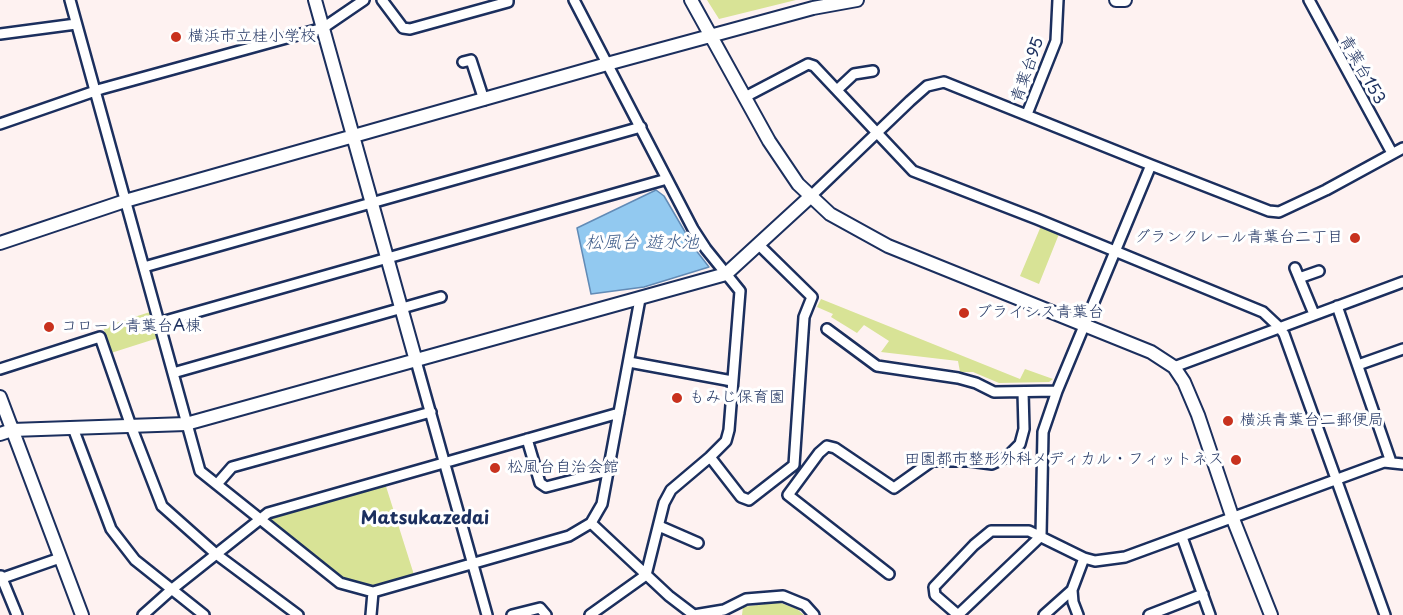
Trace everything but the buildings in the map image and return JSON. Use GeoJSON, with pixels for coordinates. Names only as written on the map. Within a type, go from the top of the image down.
{"type":"FeatureCollection","features":[{"type":"Feature","properties":{"kind":"street"},"geometry":{"type":"LineString","coordinates":[[70,0],[200,471],[340,582],[373,592],[569,536],[591,523],[602,504],[640,299]]}},
{"type":"Feature","properties":{"kind":"street"},"geometry":{"type":"LineString","coordinates":[[315,0],[487,615]]}},
{"type":"Feature","properties":{"kind":"street"},"geometry":{"type":"LineString","coordinates":[[0,124],[166,70],[323,28],[364,0]]}},
{"type":"Feature","properties":{"kind":"street"},"geometry":{"type":"LineString","coordinates":[[382,0],[403,28],[410,29],[508,2],[508,0]]}},
{"type":"Feature","properties":{"kind":"street"},"geometry":{"type":"LineString","coordinates":[[574,0],[693,229],[740,291],[729,430],[726,441],[671,490],[664,503],[646,575],[590,615]]}},
{"type":"Feature","properties":{"kind":"street"},"geometry":{"type":"LineString","coordinates":[[691,0],[769,141],[798,184],[830,214],[888,246],[1151,352],[1174,367],[1184,382],[1198,414],[1233,519],[1271,615]]}},
{"type":"Feature","properties":{"kind":"street"},"geometry":{"type":"LineString","coordinates":[[0,243],[124,201],[607,64],[813,8],[857,0]]}},
{"type":"Feature","properties":{"kind":"street","name":"青葉台95"},"geometry":{"type":"LineString","coordinates":[[1027,114],[1056,41],[1058,0]]}},
{"type":"Feature","properties":{"kind":"street"},"geometry":{"type":"LineString","coordinates":[[1116,0],[1125,0]]}},
{"type":"Feature","properties":{"kind":"street","name":"青葉台153"},"geometry":{"type":"LineString","coordinates":[[1309,0],[1349,78],[1392,153]]}},
{"type":"Feature","properties":{"kind":"street"},"geometry":{"type":"LineString","coordinates":[[0,34],[76,24]]}},
{"type":"Feature","properties":{"kind":"street"},"geometry":{"type":"LineString","coordinates":[[470,60],[484,100]]}},
{"type":"Feature","properties":{"kind":"street"},"geometry":{"type":"LineString","coordinates":[[745,97],[807,64],[814,66],[914,171],[1263,312],[1280,327],[1385,615]]}},
{"type":"Feature","properties":{"kind":"street"},"geometry":{"type":"LineString","coordinates":[[837,90],[854,74],[873,71]]}},
{"type":"Feature","properties":{"kind":"street"},"geometry":{"type":"LineString","coordinates":[[6,432],[186,424],[726,274],[927,87],[944,82],[1269,211],[1279,212],[1305,201],[1403,147]]}},
{"type":"Feature","properties":{"kind":"street"},"geometry":{"type":"LineString","coordinates":[[144,267],[641,127]]}},
{"type":"Feature","properties":{"kind":"street"},"geometry":{"type":"LineString","coordinates":[[1151,165],[1057,392],[1043,432],[1041,536],[958,615],[935,595],[934,587],[974,545],[991,531],[1029,531],[1041,536],[1084,558],[1095,561],[1125,557],[1384,462],[1403,464]]}},
{"type":"Feature","properties":{"kind":"street"},"geometry":{"type":"LineString","coordinates":[[158,322],[387,260],[667,179]]}},
{"type":"Feature","properties":{"kind":"street"},"geometry":{"type":"LineString","coordinates":[[710,457],[741,497],[749,500],[794,465],[804,317],[812,297],[758,244]]}},
{"type":"Feature","properties":{"kind":"street"},"geometry":{"type":"LineString","coordinates":[[1295,268],[1314,314]]}},
{"type":"Feature","properties":{"kind":"street"},"geometry":{"type":"LineString","coordinates":[[1299,278],[1319,271]]}},
{"type":"Feature","properties":{"kind":"street"},"geometry":{"type":"LineString","coordinates":[[1174,367],[1403,282]]}},
{"type":"Feature","properties":{"kind":"street"},"geometry":{"type":"LineString","coordinates":[[173,373],[441,297]]}},
{"type":"Feature","properties":{"kind":"street"},"geometry":{"type":"LineString","coordinates":[[1337,306],[1391,462]]}},
{"type":"Feature","properties":{"kind":"street"},"geometry":{"type":"LineString","coordinates":[[827,329],[877,366],[958,378],[976,383],[994,392],[1057,392]]}},
{"type":"Feature","properties":{"kind":"street"},"geometry":{"type":"LineString","coordinates":[[0,369],[100,337],[162,506],[216,554],[298,615]]}},
{"type":"Feature","properties":{"kind":"street"},"geometry":{"type":"LineString","coordinates":[[1358,364],[1403,349]]}},
{"type":"Feature","properties":{"kind":"street"},"geometry":{"type":"LineString","coordinates":[[628,362],[732,381]]}},
{"type":"Feature","properties":{"kind":"street"},"geometry":{"type":"LineString","coordinates":[[889,574],[788,495],[819,453],[827,446],[836,448],[894,488],[933,461],[969,461],[992,464],[1007,457],[1020,444],[1024,429],[1023,392]]}},
{"type":"Feature","properties":{"kind":"street"},"geometry":{"type":"LineString","coordinates":[[0,397],[6,432],[82,615]]}},
{"type":"Feature","properties":{"kind":"street"},"geometry":{"type":"LineString","coordinates":[[218,483],[232,467],[431,412]]}},
{"type":"Feature","properties":{"kind":"street"},"geometry":{"type":"LineString","coordinates":[[142,615],[268,513],[619,413]]}},
{"type":"Feature","properties":{"kind":"street"},"geometry":{"type":"LineString","coordinates":[[74,428],[111,529],[135,560],[204,615]]}},
{"type":"Feature","properties":{"kind":"street"},"geometry":{"type":"LineString","coordinates":[[527,439],[540,483],[546,487],[608,471]]}},
{"type":"Feature","properties":{"kind":"street"},"geometry":{"type":"LineString","coordinates":[[591,523],[646,575],[694,615],[724,610],[746,600],[775,596],[783,596],[805,605],[814,615]]}},
{"type":"Feature","properties":{"kind":"street"},"geometry":{"type":"LineString","coordinates":[[658,526],[698,543]]}},
{"type":"Feature","properties":{"kind":"street"},"geometry":{"type":"LineString","coordinates":[[1182,537],[1210,615]]}},
{"type":"Feature","properties":{"kind":"street"},"geometry":{"type":"LineString","coordinates":[[16,615],[1,577],[60,558]]}},
{"type":"Feature","properties":{"kind":"street"},"geometry":{"type":"LineString","coordinates":[[1078,615],[1073,602],[1072,590],[1084,558]]}},
{"type":"Feature","properties":{"kind":"street"},"geometry":{"type":"LineString","coordinates":[[1044,615],[1072,590]]}},
{"type":"Feature","properties":{"kind":"street"},"geometry":{"type":"LineString","coordinates":[[371,615],[373,592]]}},
{"type":"Feature","properties":{"kind":"street"},"geometry":{"type":"LineString","coordinates":[[1149,615],[1164,612],[1203,594]]}},
{"type":"Feature","properties":{"kind":"street"},"geometry":{"type":"LineString","coordinates":[[512,615],[540,608],[546,615]]}},
{"type":"Feature","properties":{"kind":"green space"},"geometry":{"type":"Polygon","coordinates":[[[707,0],[796,0],[719,19],[707,0]]]}},
{"type":"Feature","properties":{"kind":"green space"},"geometry":{"type":"Polygon","coordinates":[[[1041,226],[1059,234],[1039,284],[1020,276],[1041,226]]]}},
{"type":"Feature","properties":{"kind":"green space"},"geometry":{"type":"Polygon","coordinates":[[[821,299],[1020,379],[1025,369],[1053,379],[1049,382],[999,383],[973,372],[960,372],[958,361],[881,352],[889,341],[864,325],[857,333],[831,317],[833,314],[817,307],[821,299]]]}},
{"type":"Feature","properties":{"kind":"green space"},"geometry":{"type":"Polygon","coordinates":[[[150,312],[158,338],[111,353],[103,327],[150,312]]]}},
{"type":"Feature","properties":{"kind":"green space"},"geometry":{"type":"Polygon","coordinates":[[[384,480],[415,578],[373,592],[340,583],[261,519],[384,480]]]}},
{"type":"Feature","properties":{"kind":"green space"},"geometry":{"type":"Polygon","coordinates":[[[778,602],[797,609],[804,615],[742,615],[743,607],[778,602]]]}},
{"type":"Feature","properties":{"kind":"water","name":"松風台 遊水池"},"geometry":{"type":"Polygon","coordinates":[[[656,190],[664,196],[695,249],[709,267],[644,287],[591,294],[577,228],[656,190]]]}},
{"type":"Feature","properties":{"kind":"place","name":"横浜市立桂小学校"},"geometry":{"type":"Point","coordinates":[176,37]}},
{"type":"Feature","properties":{"kind":"place","name":"グランクレール青葉台二丁目"},"geometry":{"type":"Point","coordinates":[1355,238]}},
{"type":"Feature","properties":{"kind":"place","name":"ブライシス青葉台"},"geometry":{"type":"Point","coordinates":[964,313]}},
{"type":"Feature","properties":{"kind":"place","name":"コローレ青葉台A棟"},"geometry":{"type":"Point","coordinates":[49,327]}},
{"type":"Feature","properties":{"kind":"place","name":"もみじ保育園"},"geometry":{"type":"Point","coordinates":[677,398]}},
{"type":"Feature","properties":{"kind":"place","name":"横浜青葉台二郵便局"},"geometry":{"type":"Point","coordinates":[1228,421]}},
{"type":"Feature","properties":{"kind":"place","name":"田園都市整形外科メディカル・フィットネス"},"geometry":{"type":"Point","coordinates":[1236,460]}},
{"type":"Feature","properties":{"kind":"place","name":"松風台自治会館"},"geometry":{"type":"Point","coordinates":[495,468]}},
{"type":"Feature","properties":{"kind":"district","name":"Matsukazedai"},"geometry":{"type":"Point","coordinates":[425,519]}}]}
